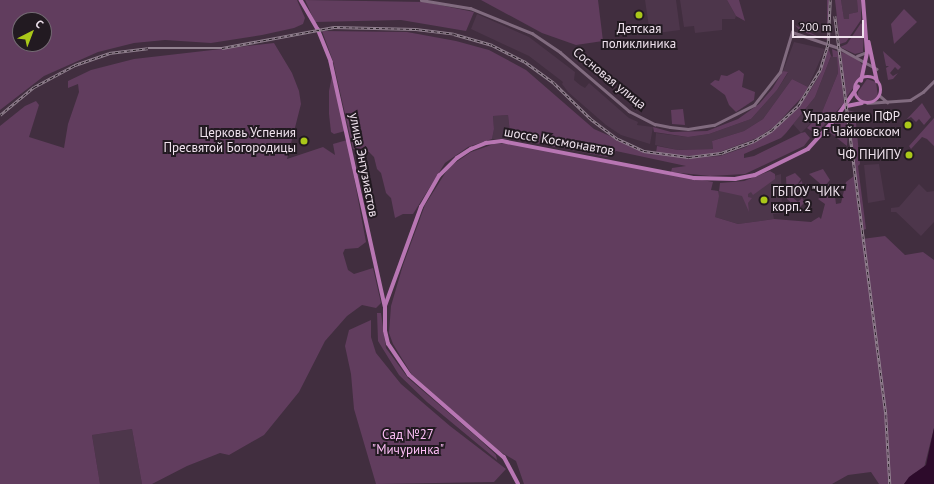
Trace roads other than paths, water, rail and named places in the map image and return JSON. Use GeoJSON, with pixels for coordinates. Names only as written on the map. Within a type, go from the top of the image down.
{"type":"FeatureCollection","features":[{"type":"Feature","properties":{"kind":"main road","name":"улица Энтузиастов"},"geometry":{"type":"LineString","coordinates":[[302,0],[318,29],[331,62],[385,306]]}},
{"type":"Feature","properties":{"kind":"main road"},"geometry":{"type":"LineString","coordinates":[[863,0],[867,52],[861,81],[858,86],[856,96],[865,103]]}},
{"type":"Feature","properties":{"kind":"main road"},"geometry":{"type":"LineString","coordinates":[[843,109],[851,103],[875,101],[879,95],[877,69],[867,37]]}},
{"type":"Feature","properties":{"kind":"main road"},"geometry":{"type":"LineString","coordinates":[[861,81],[868,76],[878,81]]}},
{"type":"Feature","properties":{"kind":"main road","name":"шоссе Космонавтов"},"geometry":{"type":"LineString","coordinates":[[518,484],[504,458],[409,375],[388,344],[385,331],[385,306],[428,194],[449,165],[471,149],[486,143],[513,142],[694,178],[735,179],[756,175],[808,149],[843,109],[858,86]]}},
{"type":"Feature","properties":{"kind":"street","name":"Сосновая улица"},"geometry":{"type":"LineString","coordinates":[[421,0],[470,8],[514,24],[555,49],[637,116],[655,124],[688,129],[724,122],[754,106],[780,72],[792,32],[857,56]]}},
{"type":"Feature","properties":{"kind":"street"},"geometry":{"type":"LineString","coordinates":[[867,52],[857,56],[865,63],[877,69]]}},
{"type":"Feature","properties":{"kind":"street"},"geometry":{"type":"LineString","coordinates":[[865,103],[887,103],[917,96],[934,81]]}},
{"type":"Feature","properties":{"kind":"street"},"geometry":{"type":"LineString","coordinates":[[879,95],[887,103]]}},
{"type":"Feature","properties":{"kind":"railway"},"geometry":{"type":"LineString","coordinates":[[0,115],[34,87],[75,65],[109,53],[148,48],[222,48],[334,27],[416,29],[454,34],[492,45],[524,61],[554,83],[591,119],[618,139],[644,151],[689,157],[721,153],[754,141],[772,130],[798,106],[820,70],[828,44],[830,0]]}},
{"type":"Feature","properties":{"kind":"railway"},"geometry":{"type":"LineString","coordinates":[[835,16],[886,416],[890,484]]}},
{"type":"Feature","properties":{"kind":"place","name":"Детская поликлиника"},"geometry":{"type":"Point","coordinates":[639,15]}},
{"type":"Feature","properties":{"kind":"place","name":"Управление ПФР в г. Чайковском"},"geometry":{"type":"Point","coordinates":[908,125]}},
{"type":"Feature","properties":{"kind":"place","name":"Церковь Успения Пресвятой Богородицы"},"geometry":{"type":"Point","coordinates":[304,141]}},
{"type":"Feature","properties":{"kind":"place","name":"ЧФ ПНИПУ"},"geometry":{"type":"Point","coordinates":[909,155]}},
{"type":"Feature","properties":{"kind":"place","name":"ГБПОУ \"ЧИК\" корп. 2"},"geometry":{"type":"Point","coordinates":[764,200]}},
{"type":"Feature","properties":{"kind":"park label","name":"Сад №27 \"Мичуринка\""},"geometry":{"type":"Point","coordinates":[408,444]}}]}
